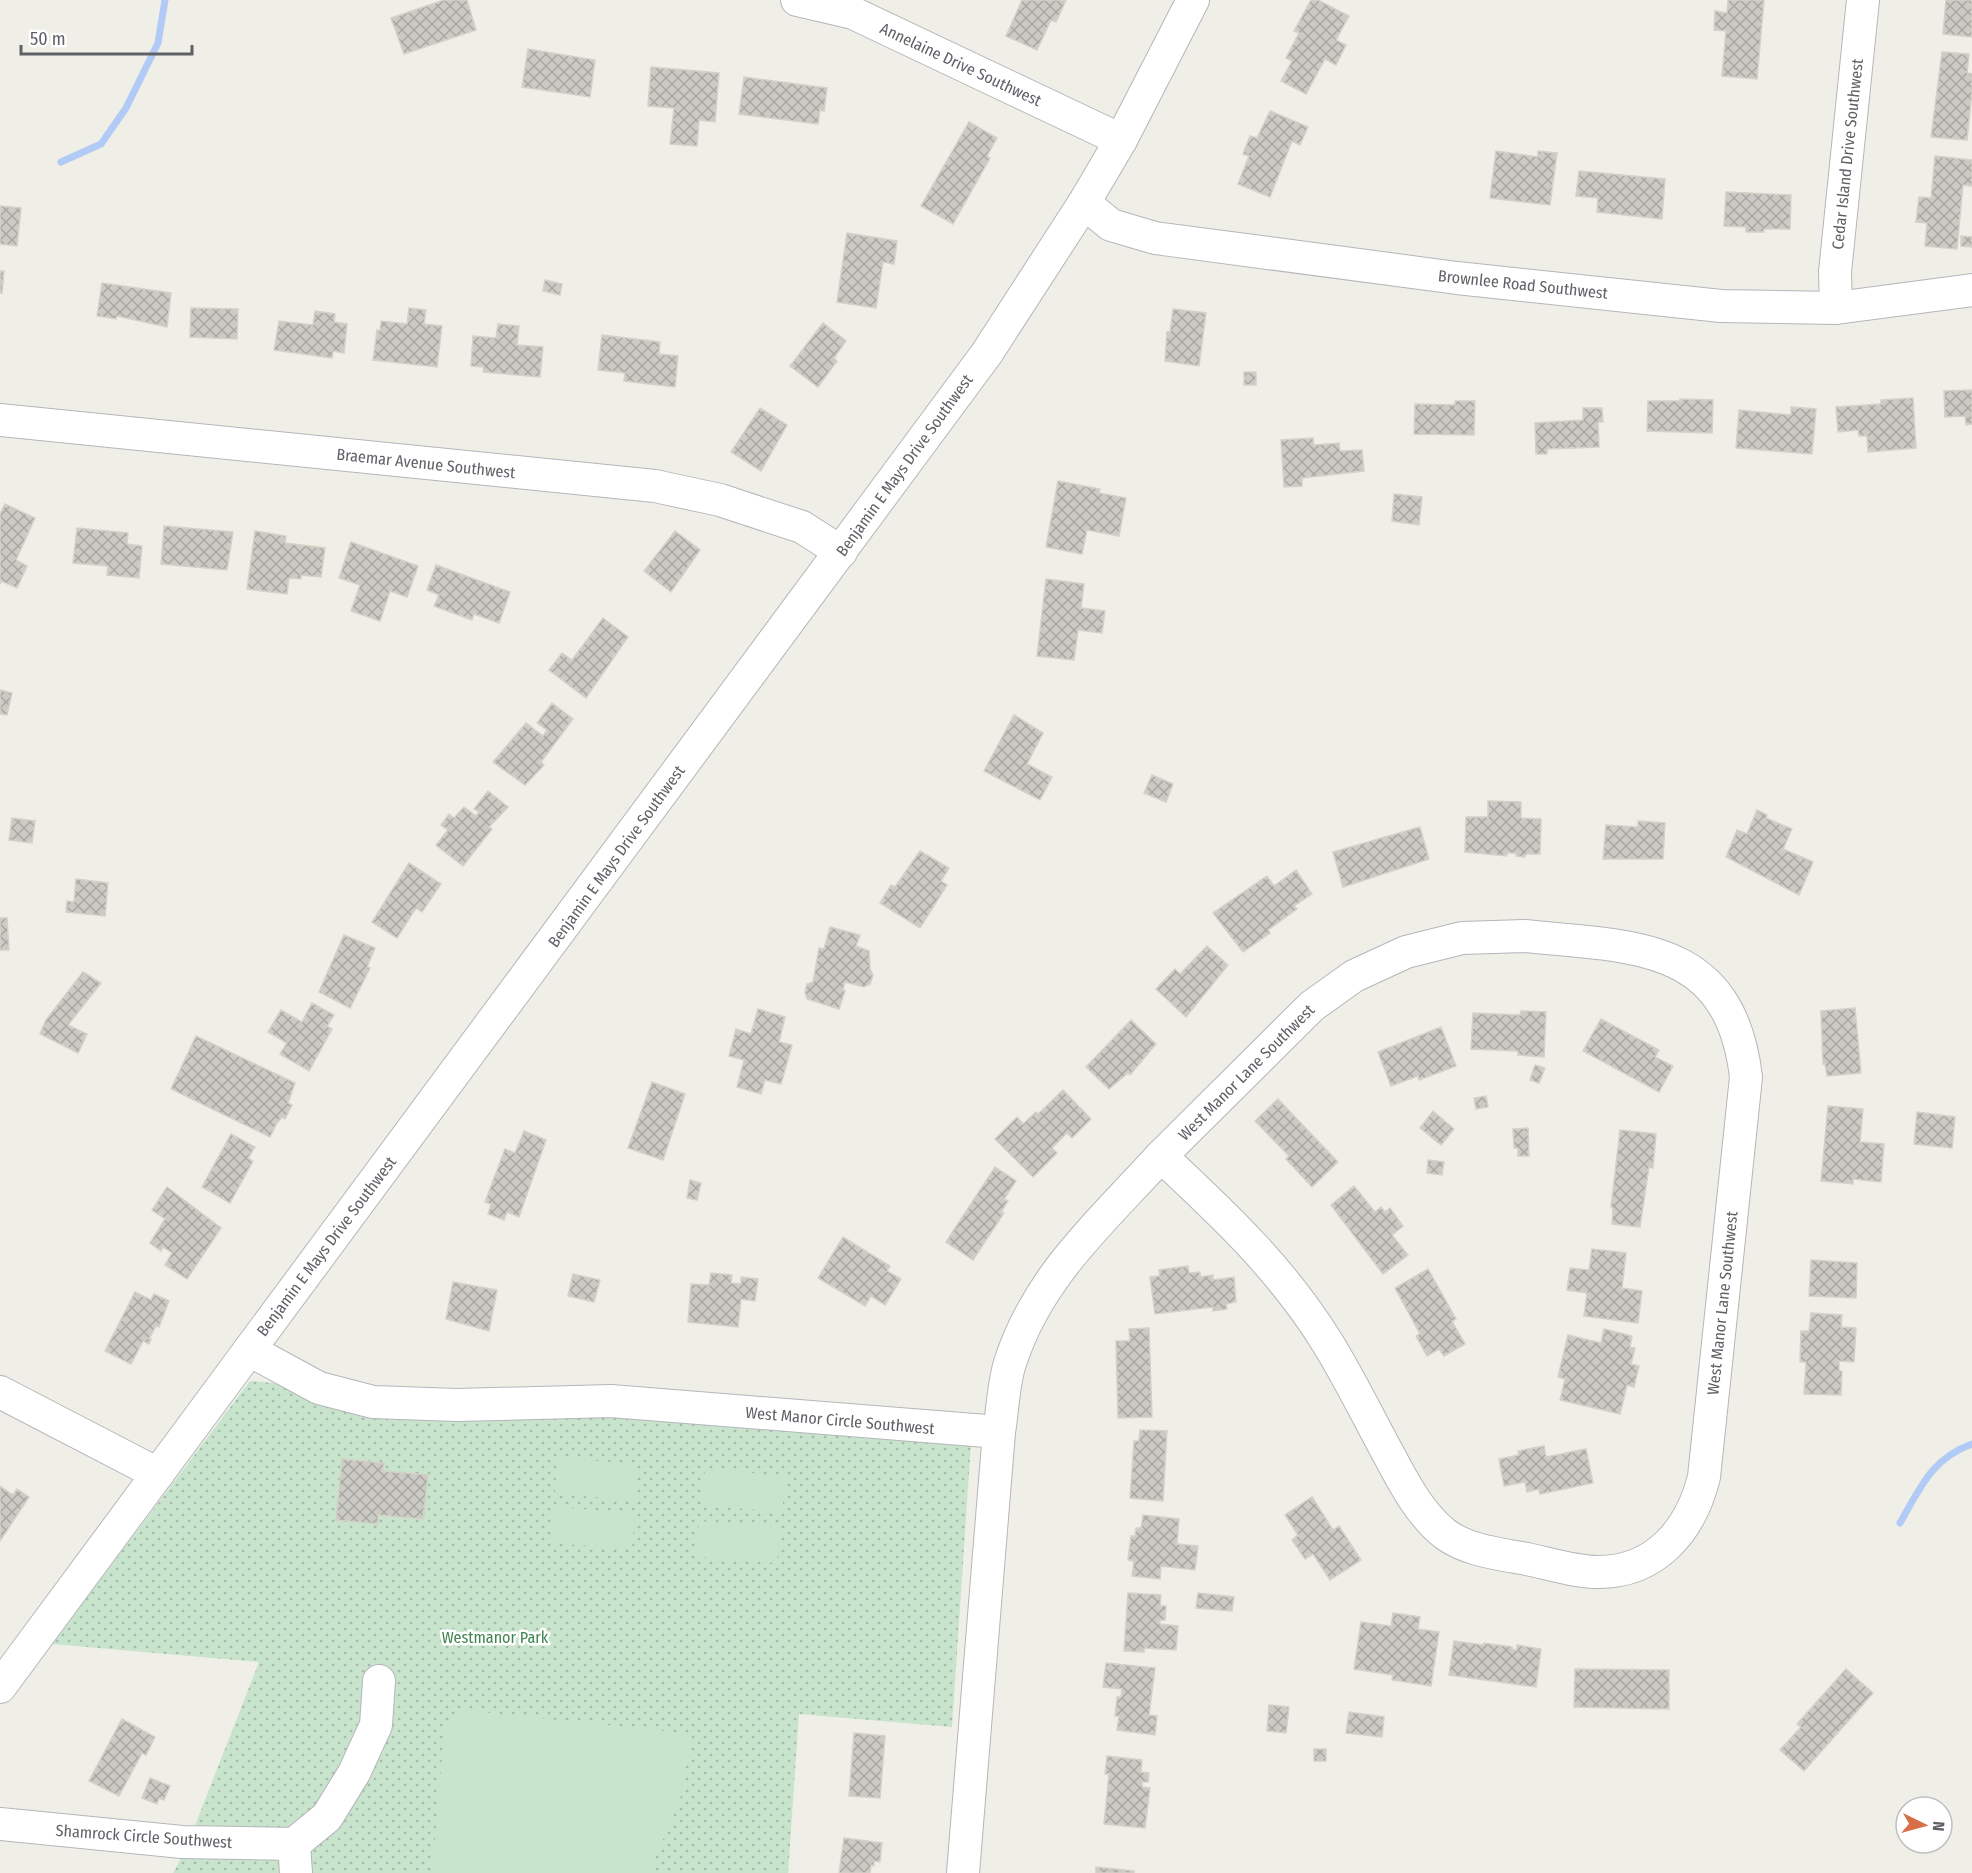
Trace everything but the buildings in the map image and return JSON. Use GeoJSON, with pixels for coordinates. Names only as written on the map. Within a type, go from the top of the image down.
{"type":"FeatureCollection","features":[{"type":"Feature","properties":{"kind":"street","name":"Annelaine Drive Southwest"},"geometry":{"type":"LineString","coordinates":[[797,0],[853,13],[1121,140]]}},
{"type":"Feature","properties":{"kind":"street","name":"Benjamin E Mays Drive Southwest"},"geometry":{"type":"LineString","coordinates":[[0,1687],[987,352],[1084,203],[1121,140],[1193,0]]}},
{"type":"Feature","properties":{"kind":"street","name":"Cedar Island Drive Southwest"},"geometry":{"type":"LineString","coordinates":[[1836,308],[1835,272],[1863,0]]}},
{"type":"Feature","properties":{"kind":"street","name":"Brownlee Road Southwest"},"geometry":{"type":"LineString","coordinates":[[1084,203],[1111,225],[1155,238],[1457,278],[1720,306],[1836,308],[1972,290]]}},
{"type":"Feature","properties":{"kind":"street","name":"Braemar Avenue Southwest"},"geometry":{"type":"LineString","coordinates":[[0,420],[655,486],[720,500],[802,527],[841,552]]}},
{"type":"Feature","properties":{"kind":"street","name":"West Manor Lane Southwest"},"geometry":{"type":"LineString","coordinates":[[999,1432],[1010,1362],[1035,1302],[1062,1264],[1161,1156],[1312,1006],[1354,976],[1406,952],[1462,938],[1524,936],[1637,948],[1662,955],[1688,969],[1713,990],[1731,1017],[1743,1050],[1746,1077],[1704,1478],[1698,1503],[1684,1528],[1666,1547],[1647,1560],[1624,1569],[1598,1572],[1483,1551],[1446,1534],[1415,1502],[1327,1343],[1290,1287],[1246,1236],[1161,1156]]}},
{"type":"Feature","properties":{"kind":"street","name":"West Manor Circle Southwest"},"geometry":{"type":"LineString","coordinates":[[249,1350],[319,1388],[373,1402],[457,1405],[611,1401],[999,1432]]}},
{"type":"Feature","properties":{"kind":"street"},"geometry":{"type":"LineString","coordinates":[[0,1392],[158,1474]]}},
{"type":"Feature","properties":{"kind":"street"},"geometry":{"type":"LineString","coordinates":[[963,1873],[999,1432]]}},
{"type":"Feature","properties":{"kind":"street"},"geometry":{"type":"LineString","coordinates":[[295,1858],[327,1817],[354,1773],[376,1725],[380,1681]]}},
{"type":"Feature","properties":{"kind":"street","name":"Shamrock Circle Southwest"},"geometry":{"type":"LineString","coordinates":[[0,1824],[182,1842],[295,1858]]}},
{"type":"Feature","properties":{"kind":"green space","name":"Westmanor Park"},"geometry":{"type":"Polygon","coordinates":[[[250,1381],[414,1396],[972,1428],[952,1727],[799,1714],[788,1873],[173,1873],[185,1851],[259,1662],[52,1644],[250,1381]]]}},
{"type":"Feature","properties":{"kind":"green space"},"geometry":{"type":"Polygon","coordinates":[[[557,1458],[638,1464],[635,1500],[555,1494],[557,1458]]]}},
{"type":"Feature","properties":{"kind":"green space"},"geometry":{"type":"Polygon","coordinates":[[[705,1469],[786,1476],[782,1512],[702,1505],[705,1469]]]}},
{"type":"Feature","properties":{"kind":"green space"},"geometry":{"type":"Polygon","coordinates":[[[554,1507],[635,1513],[632,1549],[551,1543],[554,1507]]]}},
{"type":"Feature","properties":{"kind":"green space"},"geometry":{"type":"Polygon","coordinates":[[[699,1521],[780,1527],[777,1563],[696,1557],[699,1521]]]}},
{"type":"Feature","properties":{"kind":"green space"},"geometry":{"type":"Polygon","coordinates":[[[463,1710],[692,1734],[680,1800],[652,1865],[646,1873],[432,1873],[445,1723],[463,1710]]]}},
{"type":"Feature","properties":{"kind":"waterway"},"geometry":{"type":"LineString","coordinates":[[61,162],[101,144],[126,108],[158,43],[165,0]]}},
{"type":"Feature","properties":{"kind":"waterway"},"geometry":{"type":"LineString","coordinates":[[1900,1523],[1921,1486],[1937,1466],[1958,1450],[1972,1444]]}}]}
